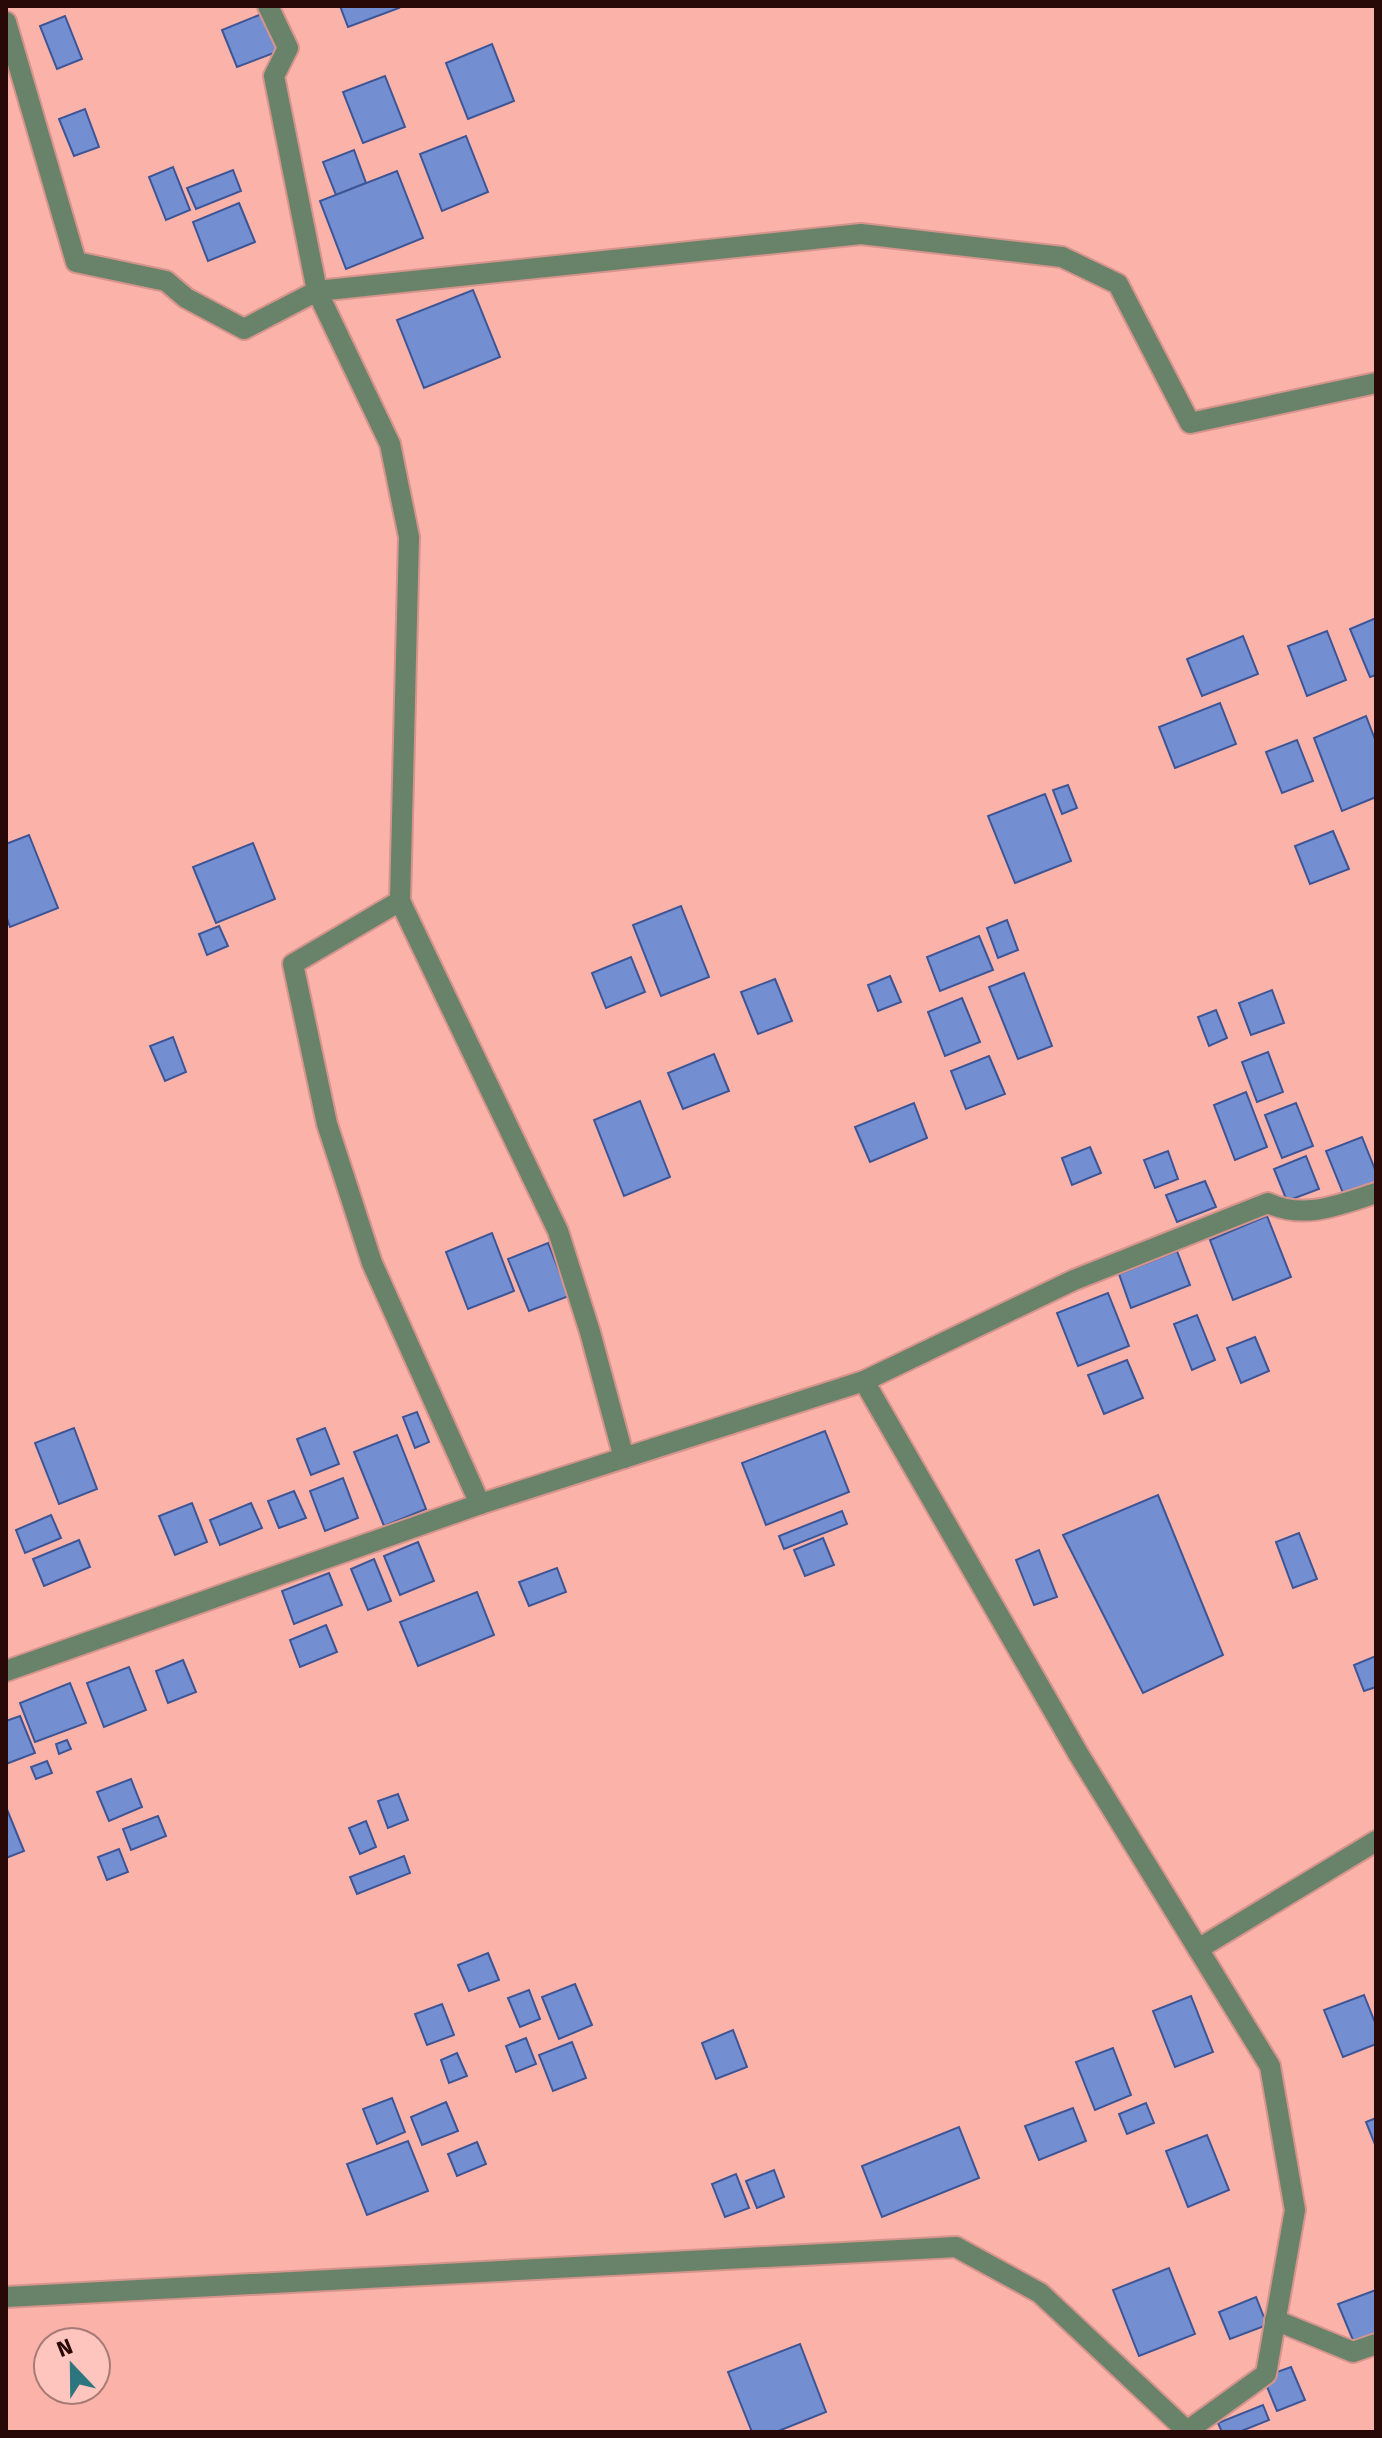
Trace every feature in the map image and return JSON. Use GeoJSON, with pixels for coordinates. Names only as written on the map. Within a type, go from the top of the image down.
{"type":"FeatureCollection","features":[{"type":"Feature","properties":{"kind":"street"},"geometry":{"type":"LineString","coordinates":[[268,6],[288,48],[274,76],[317,291],[390,444],[409,537],[400,901],[558,1231],[590,1332],[624,1458]]}},
{"type":"Feature","properties":{"kind":"street"},"geometry":{"type":"LineString","coordinates":[[6,22],[76,262],[166,281],[186,298],[244,329],[317,291],[754,243],[875,235],[1062,257],[1118,284],[1190,423],[1376,383]]}},
{"type":"Feature","properties":{"kind":"street"},"geometry":{"type":"LineString","coordinates":[[400,901],[293,964],[327,1124],[372,1263],[480,1504]]}},
{"type":"Feature","properties":{"kind":"street"},"geometry":{"type":"LineString","coordinates":[[6,1671],[480,1504],[864,1381],[1074,1280],[1268,1203],[1290,1213],[1339,1205],[1376,1193]]}},
{"type":"Feature","properties":{"kind":"street"},"geometry":{"type":"LineString","coordinates":[[6,2297],[956,2247],[1040,2293],[1187,2431],[1266,2374],[1295,2210],[1270,2066],[1079,1755],[864,1381]]}},
{"type":"Feature","properties":{"kind":"street"},"geometry":{"type":"LineString","coordinates":[[1198,1949],[1376,1841]]}},
{"type":"Feature","properties":{"kind":"street"},"geometry":{"type":"LineString","coordinates":[[1275,2320],[1353,2352],[1376,2344]]}},
{"type":"Feature","properties":{"kind":"building"},"geometry":{"type":"Polygon","coordinates":[[[340,6],[398,6],[399,8],[348,27],[340,6]]]}},
{"type":"Feature","properties":{"kind":"building"},"geometry":{"type":"Polygon","coordinates":[[[264,13],[279,51],[237,67],[222,30],[264,13]]]}},
{"type":"Feature","properties":{"kind":"building"},"geometry":{"type":"Polygon","coordinates":[[[65,16],[82,59],[57,69],[40,26],[65,16]]]}},
{"type":"Feature","properties":{"kind":"building"},"geometry":{"type":"Polygon","coordinates":[[[492,44],[514,101],[468,119],[446,63],[492,44]]]}},
{"type":"Feature","properties":{"kind":"building"},"geometry":{"type":"Polygon","coordinates":[[[385,76],[405,127],[363,143],[343,92],[385,76]]]}},
{"type":"Feature","properties":{"kind":"building"},"geometry":{"type":"Polygon","coordinates":[[[85,109],[99,147],[74,156],[59,119],[85,109]]]}},
{"type":"Feature","properties":{"kind":"building"},"geometry":{"type":"Polygon","coordinates":[[[466,136],[488,192],[442,211],[420,154],[466,136]]]}},
{"type":"Feature","properties":{"kind":"building"},"geometry":{"type":"Polygon","coordinates":[[[354,150],[366,183],[336,195],[323,162],[354,150]]]}},
{"type":"Feature","properties":{"kind":"building"},"geometry":{"type":"Polygon","coordinates":[[[173,167],[190,210],[166,220],[149,177],[173,167]]]}},
{"type":"Feature","properties":{"kind":"building"},"geometry":{"type":"Polygon","coordinates":[[[233,170],[241,191],[196,209],[187,188],[233,170]]]}},
{"type":"Feature","properties":{"kind":"building"},"geometry":{"type":"Polygon","coordinates":[[[397,171],[423,238],[346,269],[320,201],[397,171]]]}},
{"type":"Feature","properties":{"kind":"building"},"geometry":{"type":"Polygon","coordinates":[[[239,203],[255,242],[208,261],[193,222],[239,203]]]}},
{"type":"Feature","properties":{"kind":"building"},"geometry":{"type":"Polygon","coordinates":[[[473,290],[500,357],[424,388],[397,320],[473,290]]]}},
{"type":"Feature","properties":{"kind":"building"},"geometry":{"type":"Polygon","coordinates":[[[1376,618],[1376,675],[1370,677],[1350,629],[1376,618]]]}},
{"type":"Feature","properties":{"kind":"building"},"geometry":{"type":"Polygon","coordinates":[[[1327,631],[1346,680],[1307,696],[1288,646],[1327,631]]]}},
{"type":"Feature","properties":{"kind":"building"},"geometry":{"type":"Polygon","coordinates":[[[1243,636],[1258,674],[1202,696],[1187,659],[1243,636]]]}},
{"type":"Feature","properties":{"kind":"building"},"geometry":{"type":"Polygon","coordinates":[[[1220,703],[1236,744],[1175,768],[1159,727],[1220,703]]]}},
{"type":"Feature","properties":{"kind":"building"},"geometry":{"type":"Polygon","coordinates":[[[1366,716],[1376,742],[1376,797],[1342,811],[1314,738],[1366,716]]]}},
{"type":"Feature","properties":{"kind":"building"},"geometry":{"type":"Polygon","coordinates":[[[1297,740],[1313,781],[1282,793],[1266,752],[1297,740]]]}},
{"type":"Feature","properties":{"kind":"building"},"geometry":{"type":"Polygon","coordinates":[[[1068,785],[1077,808],[1062,814],[1053,790],[1068,785]]]}},
{"type":"Feature","properties":{"kind":"building"},"geometry":{"type":"Polygon","coordinates":[[[1045,794],[1071,861],[1015,883],[988,816],[1045,794]]]}},
{"type":"Feature","properties":{"kind":"building"},"geometry":{"type":"Polygon","coordinates":[[[1333,831],[1349,869],[1310,884],[1295,846],[1333,831]]]}},
{"type":"Feature","properties":{"kind":"building"},"geometry":{"type":"Polygon","coordinates":[[[29,835],[58,908],[10,927],[6,916],[6,844],[29,835]]]}},
{"type":"Feature","properties":{"kind":"building"},"geometry":{"type":"Polygon","coordinates":[[[253,843],[275,899],[216,923],[193,867],[253,843]]]}},
{"type":"Feature","properties":{"kind":"building"},"geometry":{"type":"Polygon","coordinates":[[[681,906],[709,977],[661,996],[633,925],[681,906]]]}},
{"type":"Feature","properties":{"kind":"building"},"geometry":{"type":"Polygon","coordinates":[[[1007,920],[1018,950],[998,958],[987,928],[1007,920]]]}},
{"type":"Feature","properties":{"kind":"building"},"geometry":{"type":"Polygon","coordinates":[[[219,926],[228,946],[207,955],[199,934],[219,926]]]}},
{"type":"Feature","properties":{"kind":"building"},"geometry":{"type":"Polygon","coordinates":[[[979,936],[993,970],[940,991],[927,957],[979,936]]]}},
{"type":"Feature","properties":{"kind":"building"},"geometry":{"type":"Polygon","coordinates":[[[631,957],[645,992],[606,1008],[592,973],[631,957]]]}},
{"type":"Feature","properties":{"kind":"building"},"geometry":{"type":"Polygon","coordinates":[[[1024,973],[1052,1046],[1018,1059],[989,987],[1024,973]]]}},
{"type":"Feature","properties":{"kind":"building"},"geometry":{"type":"Polygon","coordinates":[[[890,976],[901,1002],[878,1011],[868,985],[890,976]]]}},
{"type":"Feature","properties":{"kind":"building"},"geometry":{"type":"Polygon","coordinates":[[[775,979],[792,1021],[758,1034],[741,992],[775,979]]]}},
{"type":"Feature","properties":{"kind":"building"},"geometry":{"type":"Polygon","coordinates":[[[1272,990],[1284,1023],[1251,1035],[1239,1003],[1272,990]]]}},
{"type":"Feature","properties":{"kind":"building"},"geometry":{"type":"Polygon","coordinates":[[[962,998],[980,1042],[945,1056],[928,1012],[962,998]]]}},
{"type":"Feature","properties":{"kind":"building"},"geometry":{"type":"Polygon","coordinates":[[[1216,1010],[1227,1038],[1209,1046],[1198,1017],[1216,1010]]]}},
{"type":"Feature","properties":{"kind":"building"},"geometry":{"type":"Polygon","coordinates":[[[173,1037],[186,1072],[165,1081],[150,1046],[173,1037]]]}},
{"type":"Feature","properties":{"kind":"building"},"geometry":{"type":"Polygon","coordinates":[[[1268,1052],[1283,1092],[1257,1102],[1242,1062],[1268,1052]]]}},
{"type":"Feature","properties":{"kind":"building"},"geometry":{"type":"Polygon","coordinates":[[[714,1054],[729,1091],[683,1109],[668,1073],[714,1054]]]}},
{"type":"Feature","properties":{"kind":"building"},"geometry":{"type":"Polygon","coordinates":[[[989,1056],[1005,1094],[966,1109],[951,1071],[989,1056]]]}},
{"type":"Feature","properties":{"kind":"building"},"geometry":{"type":"Polygon","coordinates":[[[1246,1092],[1267,1147],[1235,1160],[1214,1105],[1246,1092]]]}},
{"type":"Feature","properties":{"kind":"building"},"geometry":{"type":"Polygon","coordinates":[[[640,1101],[670,1177],[624,1196],[594,1120],[640,1101]]]}},
{"type":"Feature","properties":{"kind":"building"},"geometry":{"type":"Polygon","coordinates":[[[914,1103],[927,1138],[870,1162],[855,1127],[914,1103]]]}},
{"type":"Feature","properties":{"kind":"building"},"geometry":{"type":"Polygon","coordinates":[[[1296,1103],[1313,1146],[1282,1158],[1265,1115],[1296,1103]]]}},
{"type":"Feature","properties":{"kind":"building"},"geometry":{"type":"Polygon","coordinates":[[[1362,1137],[1376,1172],[1376,1186],[1345,1198],[1326,1151],[1362,1137]]]}},
{"type":"Feature","properties":{"kind":"building"},"geometry":{"type":"Polygon","coordinates":[[[1090,1147],[1101,1173],[1072,1185],[1062,1158],[1090,1147]]]}},
{"type":"Feature","properties":{"kind":"building"},"geometry":{"type":"Polygon","coordinates":[[[1168,1151],[1178,1179],[1155,1188],[1144,1160],[1168,1151]]]}},
{"type":"Feature","properties":{"kind":"building"},"geometry":{"type":"Polygon","coordinates":[[[1306,1156],[1319,1189],[1287,1201],[1274,1169],[1306,1156]]]}},
{"type":"Feature","properties":{"kind":"building"},"geometry":{"type":"Polygon","coordinates":[[[1205,1181],[1216,1207],[1177,1222],[1166,1195],[1205,1181]]]}},
{"type":"Feature","properties":{"kind":"building"},"geometry":{"type":"Polygon","coordinates":[[[1267,1216],[1291,1277],[1233,1300],[1210,1240],[1267,1216]]]}},
{"type":"Feature","properties":{"kind":"building"},"geometry":{"type":"Polygon","coordinates":[[[492,1233],[514,1291],[468,1309],[446,1252],[492,1233]]]}},
{"type":"Feature","properties":{"kind":"building"},"geometry":{"type":"Polygon","coordinates":[[[548,1243],[569,1296],[529,1311],[508,1259],[548,1243]]]}},
{"type":"Feature","properties":{"kind":"building"},"geometry":{"type":"Polygon","coordinates":[[[1177,1251],[1190,1285],[1131,1308],[1119,1274],[1177,1251]]]}},
{"type":"Feature","properties":{"kind":"building"},"geometry":{"type":"Polygon","coordinates":[[[1108,1293],[1129,1346],[1078,1366],[1057,1313],[1108,1293]]]}},
{"type":"Feature","properties":{"kind":"building"},"geometry":{"type":"Polygon","coordinates":[[[1197,1315],[1215,1360],[1192,1370],[1174,1324],[1197,1315]]]}},
{"type":"Feature","properties":{"kind":"building"},"geometry":{"type":"Polygon","coordinates":[[[1255,1337],[1269,1371],[1241,1383],[1227,1348],[1255,1337]]]}},
{"type":"Feature","properties":{"kind":"building"},"geometry":{"type":"Polygon","coordinates":[[[1127,1360],[1143,1398],[1104,1414],[1088,1375],[1127,1360]]]}},
{"type":"Feature","properties":{"kind":"building"},"geometry":{"type":"Polygon","coordinates":[[[417,1412],[429,1442],[415,1448],[403,1417],[417,1412]]]}},
{"type":"Feature","properties":{"kind":"building"},"geometry":{"type":"Polygon","coordinates":[[[74,1428],[97,1489],[59,1504],[35,1443],[74,1428]]]}},
{"type":"Feature","properties":{"kind":"building"},"geometry":{"type":"Polygon","coordinates":[[[325,1428],[339,1464],[311,1475],[297,1439],[325,1428]]]}},
{"type":"Feature","properties":{"kind":"building"},"geometry":{"type":"Polygon","coordinates":[[[825,1431],[849,1492],[766,1525],[742,1463],[825,1431]]]}},
{"type":"Feature","properties":{"kind":"building"},"geometry":{"type":"Polygon","coordinates":[[[397,1435],[426,1509],[384,1526],[354,1452],[397,1435]]]}},
{"type":"Feature","properties":{"kind":"building"},"geometry":{"type":"Polygon","coordinates":[[[343,1478],[358,1518],[325,1531],[310,1491],[343,1478]]]}},
{"type":"Feature","properties":{"kind":"building"},"geometry":{"type":"Polygon","coordinates":[[[294,1491],[306,1518],[279,1528],[268,1501],[294,1491]]]}},
{"type":"Feature","properties":{"kind":"building"},"geometry":{"type":"Polygon","coordinates":[[[1158,1495],[1223,1655],[1143,1693],[1063,1535],[1158,1495]]]}},
{"type":"Feature","properties":{"kind":"building"},"geometry":{"type":"Polygon","coordinates":[[[192,1503],[207,1542],[175,1555],[159,1516],[192,1503]]]}},
{"type":"Feature","properties":{"kind":"building"},"geometry":{"type":"Polygon","coordinates":[[[251,1503],[262,1528],[220,1545],[210,1520],[251,1503]]]}},
{"type":"Feature","properties":{"kind":"building"},"geometry":{"type":"Polygon","coordinates":[[[842,1511],[847,1524],[784,1549],[779,1536],[842,1511]]]}},
{"type":"Feature","properties":{"kind":"building"},"geometry":{"type":"Polygon","coordinates":[[[51,1515],[61,1538],[25,1553],[16,1530],[51,1515]]]}},
{"type":"Feature","properties":{"kind":"building"},"geometry":{"type":"Polygon","coordinates":[[[1299,1533],[1317,1579],[1293,1588],[1276,1542],[1299,1533]]]}},
{"type":"Feature","properties":{"kind":"building"},"geometry":{"type":"Polygon","coordinates":[[[823,1538],[834,1565],[805,1576],[794,1550],[823,1538]]]}},
{"type":"Feature","properties":{"kind":"building"},"geometry":{"type":"Polygon","coordinates":[[[79,1540],[90,1567],[44,1586],[33,1559],[79,1540]]]}},
{"type":"Feature","properties":{"kind":"building"},"geometry":{"type":"Polygon","coordinates":[[[418,1542],[434,1581],[400,1595],[384,1556],[418,1542]]]}},
{"type":"Feature","properties":{"kind":"building"},"geometry":{"type":"Polygon","coordinates":[[[1039,1550],[1057,1597],[1034,1605],[1016,1560],[1039,1550]]]}},
{"type":"Feature","properties":{"kind":"building"},"geometry":{"type":"Polygon","coordinates":[[[374,1559],[391,1601],[368,1610],[351,1569],[374,1559]]]}},
{"type":"Feature","properties":{"kind":"building"},"geometry":{"type":"Polygon","coordinates":[[[557,1568],[566,1592],[529,1606],[519,1582],[557,1568]]]}},
{"type":"Feature","properties":{"kind":"building"},"geometry":{"type":"Polygon","coordinates":[[[329,1573],[342,1605],[294,1624],[282,1591],[329,1573]]]}},
{"type":"Feature","properties":{"kind":"building"},"geometry":{"type":"Polygon","coordinates":[[[477,1592],[494,1635],[418,1666],[400,1622],[477,1592]]]}},
{"type":"Feature","properties":{"kind":"building"},"geometry":{"type":"Polygon","coordinates":[[[326,1625],[337,1652],[300,1667],[290,1640],[326,1625]]]}},
{"type":"Feature","properties":{"kind":"building"},"geometry":{"type":"Polygon","coordinates":[[[1376,1656],[1376,1687],[1364,1691],[1354,1665],[1376,1656]]]}},
{"type":"Feature","properties":{"kind":"building"},"geometry":{"type":"Polygon","coordinates":[[[183,1660],[196,1692],[168,1703],[156,1671],[183,1660]]]}},
{"type":"Feature","properties":{"kind":"building"},"geometry":{"type":"Polygon","coordinates":[[[129,1667],[146,1710],[104,1727],[87,1683],[129,1667]]]}},
{"type":"Feature","properties":{"kind":"building"},"geometry":{"type":"Polygon","coordinates":[[[70,1683],[86,1723],[35,1742],[20,1703],[70,1683]]]}},
{"type":"Feature","properties":{"kind":"building"},"geometry":{"type":"Polygon","coordinates":[[[20,1716],[35,1753],[6,1764],[6,1721],[20,1716]]]}},
{"type":"Feature","properties":{"kind":"building"},"geometry":{"type":"Polygon","coordinates":[[[67,1740],[71,1749],[59,1754],[56,1744],[67,1740]]]}},
{"type":"Feature","properties":{"kind":"building"},"geometry":{"type":"Polygon","coordinates":[[[47,1761],[52,1773],[36,1779],[31,1767],[47,1761]]]}},
{"type":"Feature","properties":{"kind":"building"},"geometry":{"type":"Polygon","coordinates":[[[131,1779],[142,1807],[109,1821],[97,1792],[131,1779]]]}},
{"type":"Feature","properties":{"kind":"building"},"geometry":{"type":"Polygon","coordinates":[[[398,1794],[408,1820],[388,1828],[378,1801],[398,1794]]]}},
{"type":"Feature","properties":{"kind":"building"},"geometry":{"type":"Polygon","coordinates":[[[6,1807],[24,1851],[6,1858],[6,1807]]]}},
{"type":"Feature","properties":{"kind":"building"},"geometry":{"type":"Polygon","coordinates":[[[158,1816],[166,1836],[131,1850],[123,1829],[158,1816]]]}},
{"type":"Feature","properties":{"kind":"building"},"geometry":{"type":"Polygon","coordinates":[[[366,1821],[376,1847],[360,1854],[349,1828],[366,1821]]]}},
{"type":"Feature","properties":{"kind":"building"},"geometry":{"type":"Polygon","coordinates":[[[119,1849],[128,1872],[107,1880],[98,1857],[119,1849]]]}},
{"type":"Feature","properties":{"kind":"building"},"geometry":{"type":"Polygon","coordinates":[[[404,1856],[410,1873],[357,1894],[350,1877],[404,1856]]]}},
{"type":"Feature","properties":{"kind":"building"},"geometry":{"type":"Polygon","coordinates":[[[488,1953],[499,1980],[469,1991],[458,1965],[488,1953]]]}},
{"type":"Feature","properties":{"kind":"building"},"geometry":{"type":"Polygon","coordinates":[[[575,1984],[592,2025],[559,2039],[542,1997],[575,1984]]]}},
{"type":"Feature","properties":{"kind":"building"},"geometry":{"type":"Polygon","coordinates":[[[529,1990],[540,2019],[520,2027],[508,1998],[529,1990]]]}},
{"type":"Feature","properties":{"kind":"building"},"geometry":{"type":"Polygon","coordinates":[[[1364,1995],[1376,2025],[1376,2044],[1343,2057],[1324,2010],[1364,1995]]]}},
{"type":"Feature","properties":{"kind":"building"},"geometry":{"type":"Polygon","coordinates":[[[1191,1996],[1213,2052],[1175,2067],[1153,2011],[1191,1996]]]}},
{"type":"Feature","properties":{"kind":"building"},"geometry":{"type":"Polygon","coordinates":[[[442,2004],[454,2035],[427,2045],[415,2014],[442,2004]]]}},
{"type":"Feature","properties":{"kind":"building"},"geometry":{"type":"Polygon","coordinates":[[[733,2030],[747,2067],[716,2079],[702,2043],[733,2030]]]}},
{"type":"Feature","properties":{"kind":"building"},"geometry":{"type":"Polygon","coordinates":[[[526,2038],[536,2064],[516,2072],[506,2046],[526,2038]]]}},
{"type":"Feature","properties":{"kind":"building"},"geometry":{"type":"Polygon","coordinates":[[[572,2042],[586,2078],[553,2091],[539,2055],[572,2042]]]}},
{"type":"Feature","properties":{"kind":"building"},"geometry":{"type":"Polygon","coordinates":[[[1113,2048],[1131,2095],[1095,2110],[1076,2062],[1113,2048]]]}},
{"type":"Feature","properties":{"kind":"building"},"geometry":{"type":"Polygon","coordinates":[[[457,2053],[467,2076],[449,2083],[441,2060],[457,2053]]]}},
{"type":"Feature","properties":{"kind":"building"},"geometry":{"type":"Polygon","coordinates":[[[392,2098],[405,2132],[377,2144],[363,2109],[392,2098]]]}},
{"type":"Feature","properties":{"kind":"building"},"geometry":{"type":"Polygon","coordinates":[[[446,2102],[458,2131],[422,2145],[411,2117],[446,2102]]]}},
{"type":"Feature","properties":{"kind":"building"},"geometry":{"type":"Polygon","coordinates":[[[1146,2103],[1154,2123],[1127,2134],[1119,2114],[1146,2103]]]}},
{"type":"Feature","properties":{"kind":"building"},"geometry":{"type":"Polygon","coordinates":[[[1073,2108],[1086,2141],[1039,2160],[1025,2126],[1073,2108]]]}},
{"type":"Feature","properties":{"kind":"building"},"geometry":{"type":"Polygon","coordinates":[[[1376,2118],[1376,2147],[1366,2122],[1376,2118]]]}},
{"type":"Feature","properties":{"kind":"building"},"geometry":{"type":"Polygon","coordinates":[[[959,2127],[979,2178],[882,2217],[862,2166],[959,2127]]]}},
{"type":"Feature","properties":{"kind":"building"},"geometry":{"type":"Polygon","coordinates":[[[1207,2135],[1229,2190],[1188,2207],[1166,2151],[1207,2135]]]}},
{"type":"Feature","properties":{"kind":"building"},"geometry":{"type":"Polygon","coordinates":[[[408,2141],[428,2191],[367,2215],[347,2164],[408,2141]]]}},
{"type":"Feature","properties":{"kind":"building"},"geometry":{"type":"Polygon","coordinates":[[[477,2142],[486,2164],[457,2176],[448,2154],[477,2142]]]}},
{"type":"Feature","properties":{"kind":"building"},"geometry":{"type":"Polygon","coordinates":[[[774,2170],[784,2197],[757,2208],[746,2181],[774,2170]]]}},
{"type":"Feature","properties":{"kind":"building"},"geometry":{"type":"Polygon","coordinates":[[[736,2174],[749,2208],[725,2217],[712,2184],[736,2174]]]}},
{"type":"Feature","properties":{"kind":"building"},"geometry":{"type":"Polygon","coordinates":[[[1169,2268],[1195,2334],[1139,2356],[1113,2290],[1169,2268]]]}},
{"type":"Feature","properties":{"kind":"building"},"geometry":{"type":"Polygon","coordinates":[[[1376,2290],[1376,2336],[1355,2345],[1338,2304],[1376,2290]]]}},
{"type":"Feature","properties":{"kind":"building"},"geometry":{"type":"Polygon","coordinates":[[[1256,2297],[1267,2325],[1230,2339],[1219,2312],[1256,2297]]]}},
{"type":"Feature","properties":{"kind":"building"},"geometry":{"type":"Polygon","coordinates":[[[800,2344],[826,2412],[776,2432],[752,2432],[728,2372],[800,2344]]]}},
{"type":"Feature","properties":{"kind":"building"},"geometry":{"type":"Polygon","coordinates":[[[1291,2367],[1305,2400],[1277,2411],[1263,2377],[1291,2367]]]}},
{"type":"Feature","properties":{"kind":"building"},"geometry":{"type":"Polygon","coordinates":[[[1263,2405],[1269,2420],[1239,2432],[1222,2432],[1218,2423],[1263,2405]]]}}]}
